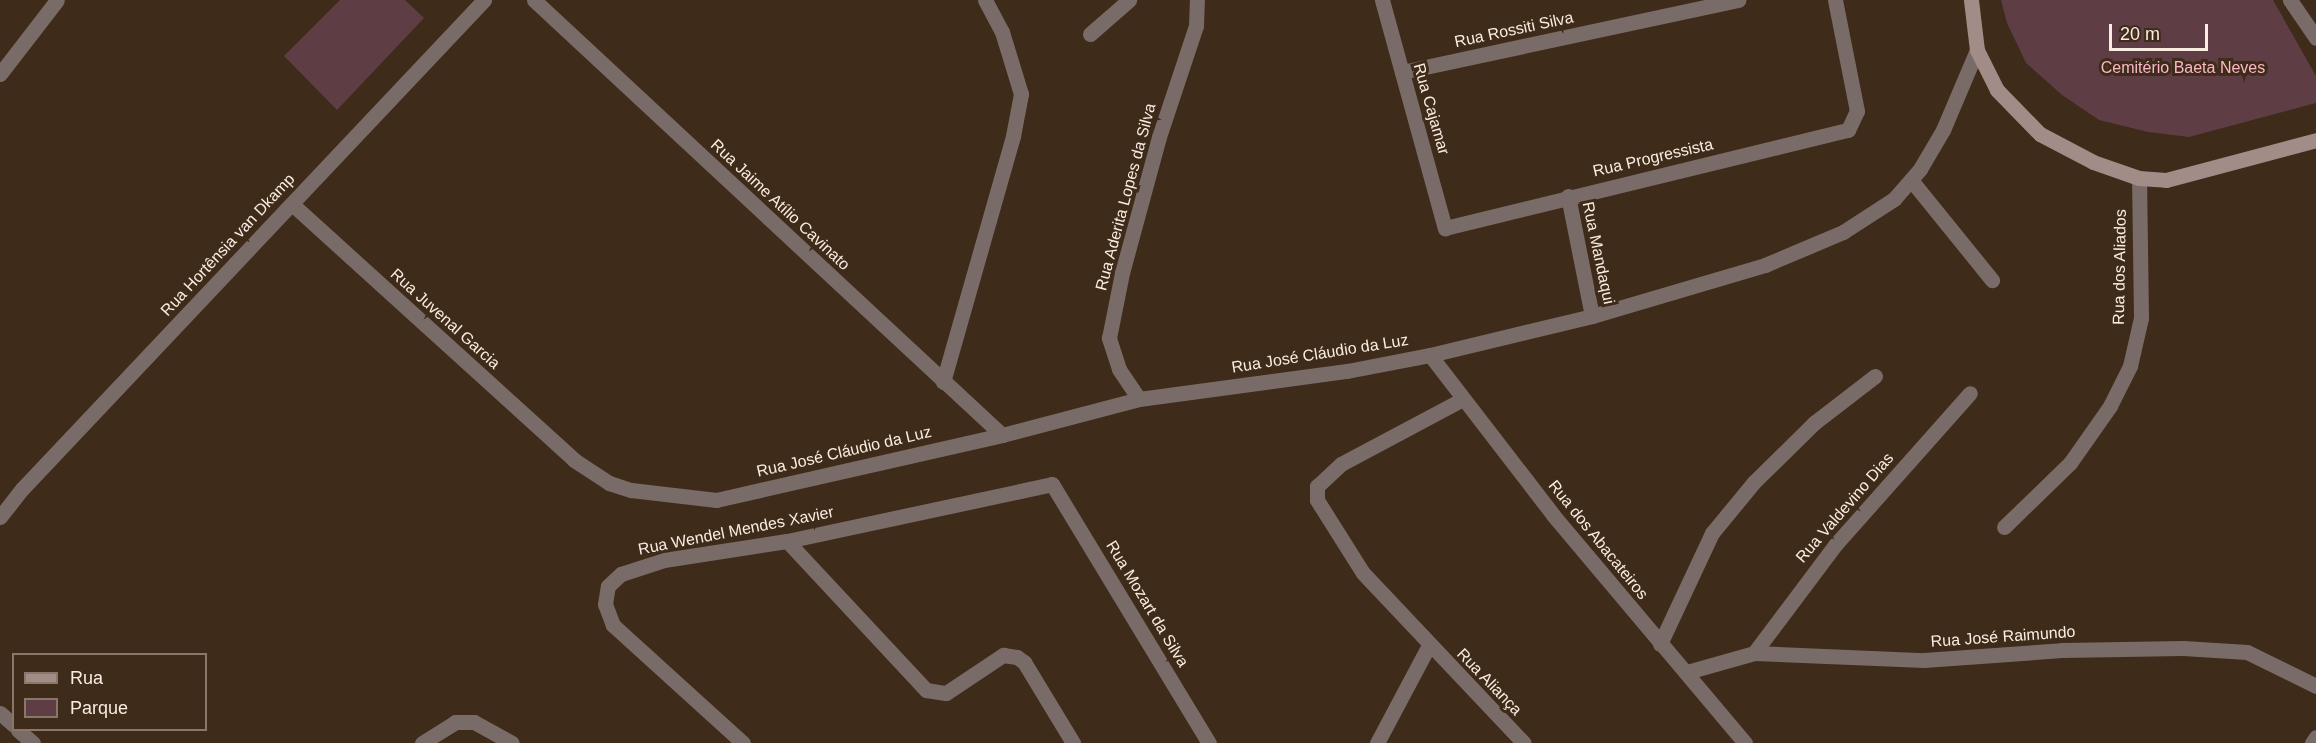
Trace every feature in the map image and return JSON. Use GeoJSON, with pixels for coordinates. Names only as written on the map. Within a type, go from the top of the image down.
{"type":"FeatureCollection","features":[{"type":"Feature","properties":{"kind":"street"},"geometry":{"type":"LineString","coordinates":[[0,74],[57,0]]}},
{"type":"Feature","properties":{"kind":"street","name":"Rua Hortênsia van Dkamp"},"geometry":{"type":"LineString","coordinates":[[0,517],[22,489],[484,0]]}},
{"type":"Feature","properties":{"kind":"street","name":"Rua Jaime Atílio Cavinato"},"geometry":{"type":"LineString","coordinates":[[534,0],[1002,435]]}},
{"type":"Feature","properties":{"kind":"street"},"geometry":{"type":"LineString","coordinates":[[943,382],[1013,136],[1021,94],[1002,32],[985,0]]}},
{"type":"Feature","properties":{"kind":"street"},"geometry":{"type":"LineString","coordinates":[[1090,34],[1129,0]]}},
{"type":"Feature","properties":{"kind":"street","name":"Rua Aderita Lopes da Silva"},"geometry":{"type":"LineString","coordinates":[[1139,399],[1119,369],[1109,338],[1156,148],[1196,26],[1197,0]]}},
{"type":"Feature","properties":{"kind":"street","name":"Rua Cajamar"},"geometry":{"type":"LineString","coordinates":[[1382,0],[1445,228]]}},
{"type":"Feature","properties":{"kind":"street","name":"Rua Rossiti Silva"},"geometry":{"type":"LineString","coordinates":[[1402,72],[1738,0]]}},
{"type":"Feature","properties":{"kind":"street","name":"Rua Progressista"},"geometry":{"type":"LineString","coordinates":[[1445,228],[1568,196],[1848,130],[1857,111],[1835,0]]}},
{"type":"Feature","properties":{"kind":"street"},"geometry":{"type":"LineString","coordinates":[[1971,0],[1977,50],[1997,90],[2040,134],[2093,162],[2139,178],[2166,180],[2316,140]]}},
{"type":"Feature","properties":{"kind":"street"},"geometry":{"type":"LineString","coordinates":[[2290,0],[2316,38]]}},
{"type":"Feature","properties":{"kind":"street","name":"Rua José Cláudio da Luz"},"geometry":{"type":"LineString","coordinates":[[574,460],[609,483],[631,490],[716,500],[1002,435],[1139,399],[1347,371],[1430,355],[1592,316],[1765,265],[1843,232],[1894,198],[1911,180],[1943,130],[1977,50]]}},
{"type":"Feature","properties":{"kind":"street","name":"Rua dos Aliados"},"geometry":{"type":"LineString","coordinates":[[2004,526],[2070,463],[2110,406],[2130,366],[2141,318],[2139,178]]}},
{"type":"Feature","properties":{"kind":"street"},"geometry":{"type":"LineString","coordinates":[[1911,180],[1992,280]]}},
{"type":"Feature","properties":{"kind":"street","name":"Rua Mandaqui"},"geometry":{"type":"LineString","coordinates":[[1568,196],[1592,316]]}},
{"type":"Feature","properties":{"kind":"street","name":"Rua Juvenal Garcia"},"geometry":{"type":"LineString","coordinates":[[292,204],[574,460]]}},
{"type":"Feature","properties":{"kind":"street","name":"Rua dos Abacateiros"},"geometry":{"type":"LineString","coordinates":[[1430,355],[1660,644],[1687,672],[1745,743]]}},
{"type":"Feature","properties":{"kind":"street"},"geometry":{"type":"LineString","coordinates":[[1660,644],[1712,533],[1754,482],[1814,423],[1875,376]]}},
{"type":"Feature","properties":{"kind":"street","name":"Rua Valdevino Dias"},"geometry":{"type":"LineString","coordinates":[[1754,653],[1835,545],[1970,393]]}},
{"type":"Feature","properties":{"kind":"street","name":"Rua Aliança"},"geometry":{"type":"LineString","coordinates":[[1463,399],[1341,464],[1317,486],[1317,500],[1363,573],[1524,743]]}},
{"type":"Feature","properties":{"kind":"street","name":"Rua Wendel Mendes Xavier"},"geometry":{"type":"LineString","coordinates":[[743,743],[613,625],[605,604],[608,586],[621,574],[664,560],[787,541],[1053,484]]}},
{"type":"Feature","properties":{"kind":"street","name":"Rua Mozart da Silva"},"geometry":{"type":"LineString","coordinates":[[1053,484],[1209,743]]}},
{"type":"Feature","properties":{"kind":"street"},"geometry":{"type":"LineString","coordinates":[[787,541],[926,690],[946,693],[1004,655],[1017,657],[1024,662],[1073,743]]}},
{"type":"Feature","properties":{"kind":"street"},"geometry":{"type":"LineString","coordinates":[[1377,743],[1429,645]]}},
{"type":"Feature","properties":{"kind":"street","name":"Rua José Raimundo"},"geometry":{"type":"LineString","coordinates":[[1687,672],[1754,653],[1924,660],[2062,650],[2205,649],[2247,652],[2316,686]]}},
{"type":"Feature","properties":{"kind":"street"},"geometry":{"type":"LineString","coordinates":[[0,713],[12,723]]}},
{"type":"Feature","properties":{"kind":"street"},"geometry":{"type":"LineString","coordinates":[[422,743],[455,722],[474,722],[512,743]]}},
{"type":"Feature","properties":{"kind":"street"},"geometry":{"type":"LineString","coordinates":[[20,731],[33,743]]}},
{"type":"Feature","properties":{"kind":"street"},"geometry":{"type":"LineString","coordinates":[[2312,743],[2316,736]]}},
{"type":"Feature","properties":{"kind":"green space"},"geometry":{"type":"Polygon","coordinates":[[[340,0],[405,0],[424,18],[337,110],[284,56],[340,0]]]}},
{"type":"Feature","properties":{"kind":"green space","name":"Cemitério Baeta Neves"},"geometry":{"type":"Polygon","coordinates":[[[2001,0],[2273,0],[2316,76],[2316,103],[2189,137],[2148,132],[2099,120],[2062,95],[2026,63],[2007,23],[2001,0]]]}}]}
